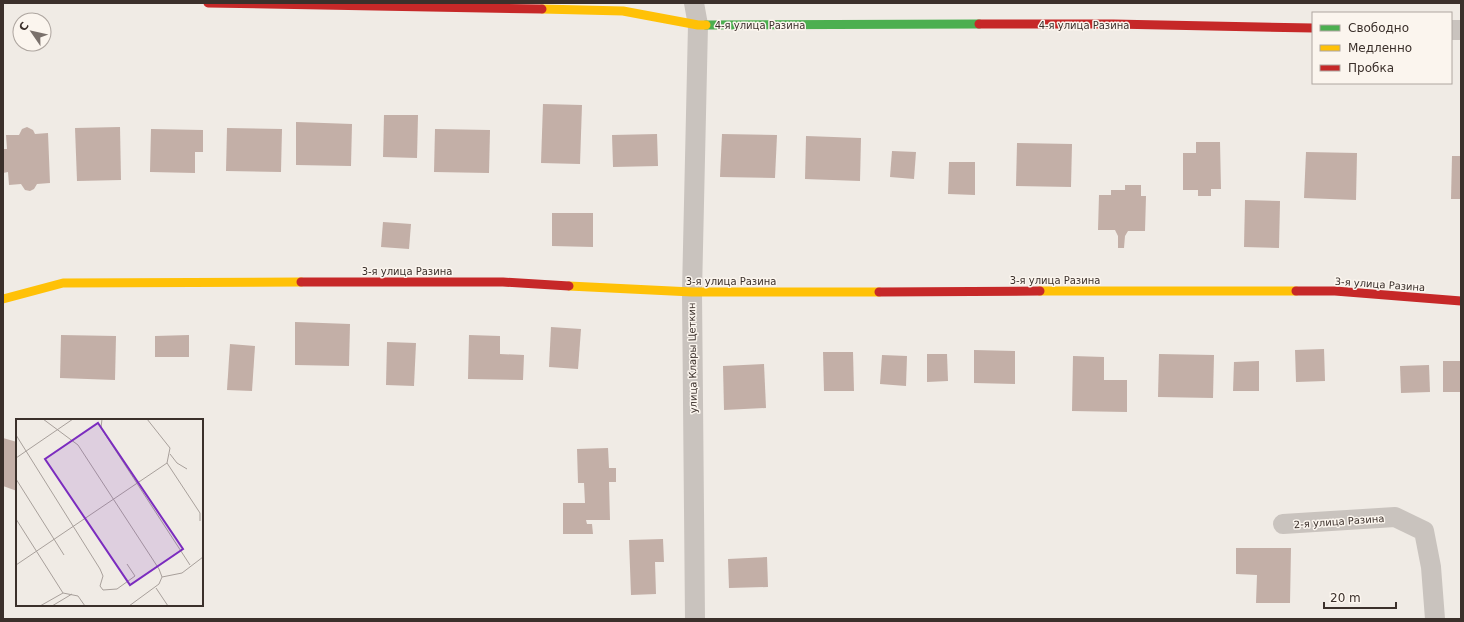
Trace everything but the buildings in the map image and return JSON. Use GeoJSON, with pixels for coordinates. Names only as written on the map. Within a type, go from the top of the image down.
{"type":"FeatureCollection","features":[{"type":"Feature","properties":{"kind":"street","name":"4-я улица Разина"},"geometry":{"type":"LineString","coordinates":[[208,3],[623,10],[698,25],[1113,24],[1312,28]]}},
{"type":"Feature","properties":{"kind":"street","name":"улица Клары Цеткин"},"geometry":{"type":"LineString","coordinates":[[694,3],[698,25],[692,292],[695,619]]}},
{"type":"Feature","properties":{"kind":"street","name":"3-я улица Разина"},"geometry":{"type":"LineString","coordinates":[[3,299],[63,283],[502,282],[692,292],[1335,291],[1461,301]]}},
{"type":"Feature","properties":{"kind":"street","name":"2-я улица Разина"},"geometry":{"type":"LineString","coordinates":[[1283,524],[1395,517],[1424,531],[1431,567],[1435,619]]}},
{"type":"Feature","properties":{"kind":"traffic: fast"},"geometry":{"type":"LineString","coordinates":[[706,25],[979,24]]}},
{"type":"Feature","properties":{"kind":"traffic: slow"},"geometry":{"type":"LineString","coordinates":[[542,9],[623,11],[698,25],[706,25]]}},
{"type":"Feature","properties":{"kind":"traffic: slow"},"geometry":{"type":"LineString","coordinates":[[3,299],[63,283],[301,282]]}},
{"type":"Feature","properties":{"kind":"traffic: slow"},"geometry":{"type":"LineString","coordinates":[[569,286],[692,292],[879,292]]}},
{"type":"Feature","properties":{"kind":"traffic: slow"},"geometry":{"type":"LineString","coordinates":[[1040,291],[1296,291]]}},
{"type":"Feature","properties":{"kind":"traffic: jam"},"geometry":{"type":"LineString","coordinates":[[208,3],[542,9]]}},
{"type":"Feature","properties":{"kind":"traffic: jam"},"geometry":{"type":"LineString","coordinates":[[979,24],[1113,24],[1312,28]]}},
{"type":"Feature","properties":{"kind":"traffic: jam"},"geometry":{"type":"LineString","coordinates":[[301,282],[503,282],[569,286]]}},
{"type":"Feature","properties":{"kind":"traffic: jam"},"geometry":{"type":"LineString","coordinates":[[879,292],[1040,291]]}},
{"type":"Feature","properties":{"kind":"traffic: jam"},"geometry":{"type":"LineString","coordinates":[[1296,291],[1335,291],[1461,301]]}}]}
